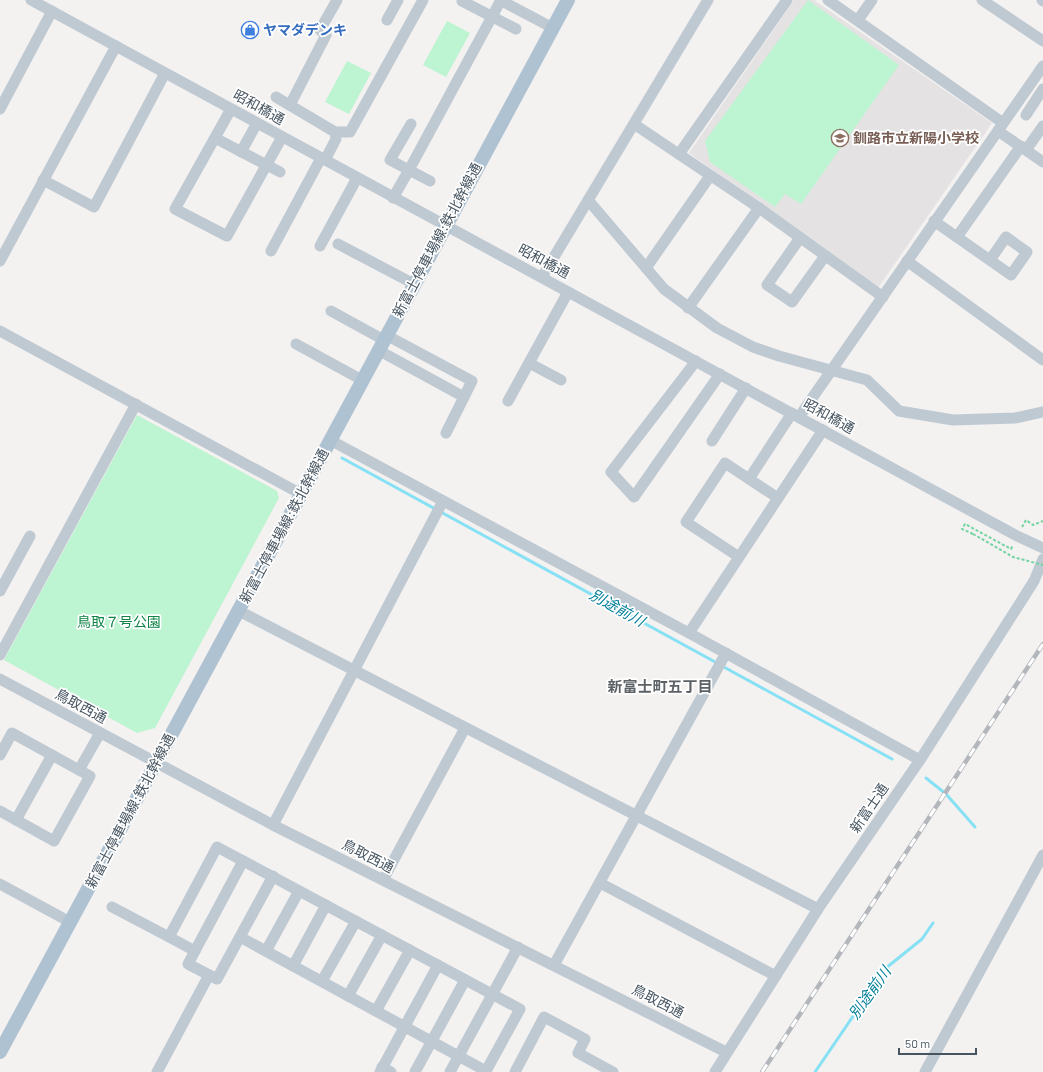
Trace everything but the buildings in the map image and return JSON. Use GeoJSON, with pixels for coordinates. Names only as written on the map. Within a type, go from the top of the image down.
{"type":"FeatureCollection","features":[{"type":"Feature","properties":{"kind":"main road","name":"新富士停車場線:鉄北幹線通"},"geometry":{"type":"LineString","coordinates":[[0,1052],[568,0]]}},
{"type":"Feature","properties":{"kind":"street","name":"昭和橋通"},"geometry":{"type":"LineString","coordinates":[[31,0],[1011,533],[1043,548]]}},
{"type":"Feature","properties":{"kind":"street"},"geometry":{"type":"LineString","coordinates":[[290,105],[326,34],[320,30],[337,0]]}},
{"type":"Feature","properties":{"kind":"street"},"geometry":{"type":"LineString","coordinates":[[387,20],[398,0]]}},
{"type":"Feature","properties":{"kind":"street"},"geometry":{"type":"LineString","coordinates":[[276,97],[335,132],[350,132],[423,0]]}},
{"type":"Feature","properties":{"kind":"street"},"geometry":{"type":"LineString","coordinates":[[393,198],[501,0],[553,28]]}},
{"type":"Feature","properties":{"kind":"street"},"geometry":{"type":"LineString","coordinates":[[542,277],[708,0]]}},
{"type":"Feature","properties":{"kind":"street"},"geometry":{"type":"LineString","coordinates":[[679,154],[787,0]]}},
{"type":"Feature","properties":{"kind":"street"},"geometry":{"type":"LineString","coordinates":[[828,0],[858,20],[1001,127],[1024,148],[1043,162]]}},
{"type":"Feature","properties":{"kind":"street"},"geometry":{"type":"LineString","coordinates":[[858,20],[872,0]]}},
{"type":"Feature","properties":{"kind":"street"},"geometry":{"type":"LineString","coordinates":[[982,0],[1043,41]]}},
{"type":"Feature","properties":{"kind":"street"},"geometry":{"type":"LineString","coordinates":[[462,1],[516,29]]}},
{"type":"Feature","properties":{"kind":"street"},"geometry":{"type":"LineString","coordinates":[[0,109],[52,11]]}},
{"type":"Feature","properties":{"kind":"street"},"geometry":{"type":"LineString","coordinates":[[0,261],[116,46]]}},
{"type":"Feature","properties":{"kind":"street"},"geometry":{"type":"LineString","coordinates":[[749,479],[795,415],[831,370],[883,297],[934,221],[1043,66]]}},
{"type":"Feature","properties":{"kind":"street"},"geometry":{"type":"LineString","coordinates":[[43,180],[94,207],[165,73]]}},
{"type":"Feature","properties":{"kind":"street"},"geometry":{"type":"LineString","coordinates":[[1026,115],[1043,89]]}},
{"type":"Feature","properties":{"kind":"street"},"geometry":{"type":"LineString","coordinates":[[231,109],[176,209],[227,236],[282,137]]}},
{"type":"Feature","properties":{"kind":"street"},"geometry":{"type":"LineString","coordinates":[[241,152],[257,123]]}},
{"type":"Feature","properties":{"kind":"street"},"geometry":{"type":"LineString","coordinates":[[411,124],[390,160],[430,181]]}},
{"type":"Feature","properties":{"kind":"street"},"geometry":{"type":"LineString","coordinates":[[634,124],[759,208],[883,297]]}},
{"type":"Feature","properties":{"kind":"street"},"geometry":{"type":"LineString","coordinates":[[957,238],[1024,148],[1043,126]]}},
{"type":"Feature","properties":{"kind":"street"},"geometry":{"type":"LineString","coordinates":[[271,251],[323,159],[336,139],[335,132]]}},
{"type":"Feature","properties":{"kind":"street"},"geometry":{"type":"LineString","coordinates":[[215,138],[280,172]]}},
{"type":"Feature","properties":{"kind":"street"},"geometry":{"type":"LineString","coordinates":[[646,268],[710,176]]}},
{"type":"Feature","properties":{"kind":"street"},"geometry":{"type":"LineString","coordinates":[[320,246],[357,178]]}},
{"type":"Feature","properties":{"kind":"street"},"geometry":{"type":"LineString","coordinates":[[588,200],[664,289],[717,328],[753,347],[779,356],[867,380],[899,411],[953,420],[1015,418],[1043,412]]}},
{"type":"Feature","properties":{"kind":"street"},"geometry":{"type":"LineString","coordinates":[[688,308],[759,208]]}},
{"type":"Feature","properties":{"kind":"street"},"geometry":{"type":"LineString","coordinates":[[934,221],[990,260]]}},
{"type":"Feature","properties":{"kind":"street"},"geometry":{"type":"LineString","coordinates":[[800,238],[767,284],[792,302],[825,256]]}},
{"type":"Feature","properties":{"kind":"street"},"geometry":{"type":"LineString","coordinates":[[338,244],[414,284]]}},
{"type":"Feature","properties":{"kind":"street"},"geometry":{"type":"LineString","coordinates":[[907,261],[1043,360]]}},
{"type":"Feature","properties":{"kind":"street"},"geometry":{"type":"LineString","coordinates":[[508,401],[568,292]]}},
{"type":"Feature","properties":{"kind":"street"},"geometry":{"type":"LineString","coordinates":[[331,311],[383,342],[464,398]]}},
{"type":"Feature","properties":{"kind":"street"},"geometry":{"type":"LineString","coordinates":[[0,331],[301,494]]}},
{"type":"Feature","properties":{"kind":"street"},"geometry":{"type":"LineString","coordinates":[[383,342],[472,381],[446,433]]}},
{"type":"Feature","properties":{"kind":"street"},"geometry":{"type":"LineString","coordinates":[[296,344],[362,380]]}},
{"type":"Feature","properties":{"kind":"street"},"geometry":{"type":"LineString","coordinates":[[696,361],[611,472],[634,497],[720,374]]}},
{"type":"Feature","properties":{"kind":"street"},"geometry":{"type":"LineString","coordinates":[[529,363],[561,380]]}},
{"type":"Feature","properties":{"kind":"street"},"geometry":{"type":"LineString","coordinates":[[712,441],[746,388]]}},
{"type":"Feature","properties":{"kind":"street"},"geometry":{"type":"LineString","coordinates":[[0,655],[136,404]]}},
{"type":"Feature","properties":{"kind":"street"},"geometry":{"type":"LineString","coordinates":[[689,633],[740,558],[823,430]]}},
{"type":"Feature","properties":{"kind":"street"},"geometry":{"type":"LineString","coordinates":[[330,440],[726,653],[920,760]]}},
{"type":"Feature","properties":{"kind":"street"},"geometry":{"type":"LineString","coordinates":[[740,558],[686,522],[725,463],[778,498]]}},
{"type":"Feature","properties":{"kind":"street"},"geometry":{"type":"LineString","coordinates":[[273,825],[443,501]]}},
{"type":"Feature","properties":{"kind":"street"},"geometry":{"type":"LineString","coordinates":[[0,591],[30,536]]}},
{"type":"Feature","properties":{"kind":"street","name":"新富士通"},"geometry":{"type":"LineString","coordinates":[[715,1072],[726,1052],[818,909],[920,760],[1034,581],[1043,559]]}},
{"type":"Feature","properties":{"kind":"street"},"geometry":{"type":"LineString","coordinates":[[239,611],[818,909]]}},
{"type":"Feature","properties":{"kind":"street"},"geometry":{"type":"LineString","coordinates":[[554,966],[726,653]]}},
{"type":"Feature","properties":{"kind":"street","name":"鳥取西通"},"geometry":{"type":"LineString","coordinates":[[0,679],[273,825],[726,1052]]}},
{"type":"Feature","properties":{"kind":"street"},"geometry":{"type":"LineString","coordinates":[[382,880],[465,728]]}},
{"type":"Feature","properties":{"kind":"street"},"geometry":{"type":"LineString","coordinates":[[0,755],[12,733],[90,776],[54,841],[0,811]]}},
{"type":"Feature","properties":{"kind":"street"},"geometry":{"type":"LineString","coordinates":[[79,770],[100,733]]}},
{"type":"Feature","properties":{"kind":"street"},"geometry":{"type":"LineString","coordinates":[[16,820],[52,755]]}},
{"type":"Feature","properties":{"kind":"street"},"geometry":{"type":"LineString","coordinates":[[169,937],[218,847],[520,1009],[486,1071],[240,937]]}},
{"type":"Feature","properties":{"kind":"street"},"geometry":{"type":"LineString","coordinates":[[925,1072],[1043,855]]}},
{"type":"Feature","properties":{"kind":"street"},"geometry":{"type":"LineString","coordinates":[[243,861],[188,964],[209,975],[217,979],[272,876]]}},
{"type":"Feature","properties":{"kind":"street"},"geometry":{"type":"LineString","coordinates":[[600,883],[776,976]]}},
{"type":"Feature","properties":{"kind":"street"},"geometry":{"type":"LineString","coordinates":[[0,884],[70,922]]}},
{"type":"Feature","properties":{"kind":"street"},"geometry":{"type":"LineString","coordinates":[[266,951],[299,891]]}},
{"type":"Feature","properties":{"kind":"street"},"geometry":{"type":"LineString","coordinates":[[293,966],[326,905]]}},
{"type":"Feature","properties":{"kind":"street"},"geometry":{"type":"LineString","coordinates":[[112,907],[195,951]]}},
{"type":"Feature","properties":{"kind":"street"},"geometry":{"type":"LineString","coordinates":[[322,981],[356,921]]}},
{"type":"Feature","properties":{"kind":"street"},"geometry":{"type":"LineString","coordinates":[[348,996],[382,935]]}},
{"type":"Feature","properties":{"kind":"street"},"geometry":{"type":"LineString","coordinates":[[450,1072],[518,947]]}},
{"type":"Feature","properties":{"kind":"street"},"geometry":{"type":"LineString","coordinates":[[376,1011],[410,950]]}},
{"type":"Feature","properties":{"kind":"street"},"geometry":{"type":"LineString","coordinates":[[385,1070],[404,1026],[438,965]]}},
{"type":"Feature","properties":{"kind":"street"},"geometry":{"type":"LineString","coordinates":[[157,1072],[209,975]]}},
{"type":"Feature","properties":{"kind":"street"},"geometry":{"type":"LineString","coordinates":[[415,1072],[465,980]]}},
{"type":"Feature","properties":{"kind":"street"},"geometry":{"type":"LineString","coordinates":[[514,1072],[544,1017],[585,1039],[578,1053],[613,1072]]}},
{"type":"Feature","properties":{"kind":"path"},"geometry":{"type":"LineString","coordinates":[[972,534],[1013,557],[1043,565]]}},
{"type":"Feature","properties":{"kind":"shaded area","name":"釧路市立新陽小学校"},"geometry":{"type":"Polygon","coordinates":[[[794,0],[814,0],[992,123],[878,288],[689,153],[794,0]]]}},
{"type":"Feature","properties":{"kind":"green space"},"geometry":{"type":"Polygon","coordinates":[[[808,0],[899,65],[801,204],[785,194],[775,207],[710,162],[705,141],[808,0]]]}},
{"type":"Feature","properties":{"kind":"green space"},"geometry":{"type":"Polygon","coordinates":[[[447,21],[470,33],[446,77],[423,65],[447,21]]]}},
{"type":"Feature","properties":{"kind":"green space"},"geometry":{"type":"Polygon","coordinates":[[[347,61],[371,73],[349,114],[325,102],[347,61]]]}},
{"type":"Feature","properties":{"kind":"green space","name":"鳥取７号公園"},"geometry":{"type":"Polygon","coordinates":[[[137,415],[277,491],[279,498],[155,728],[137,733],[4,660],[137,415]]]}},
{"type":"Feature","properties":{"kind":"waterway","name":"別途前川"},"geometry":{"type":"LineString","coordinates":[[342,458],[717,663]]}},
{"type":"Feature","properties":{"kind":"waterway","name":"別途前川"},"geometry":{"type":"LineString","coordinates":[[722,666],[892,759]]}},
{"type":"Feature","properties":{"kind":"waterway","name":"別途前川"},"geometry":{"type":"LineString","coordinates":[[926,778],[946,794],[975,827]]}},
{"type":"Feature","properties":{"kind":"waterway","name":"別途前川"},"geometry":{"type":"LineString","coordinates":[[815,1072],[886,968],[922,939],[933,923]]}},
{"type":"Feature","properties":{"kind":"railway"},"geometry":{"type":"LineString","coordinates":[[762,1072],[1043,644]]}},
{"type":"Feature","properties":{"kind":"place","name":"ヤマダデンキ"},"geometry":{"type":"Point","coordinates":[250,30]}},
{"type":"Feature","properties":{"kind":"place","name":"釧路市立新陽小学校"},"geometry":{"type":"Point","coordinates":[840,138]}},
{"type":"Feature","properties":{"kind":"district","name":"新富士町五丁目"},"geometry":{"type":"Point","coordinates":[660,687]}}]}
